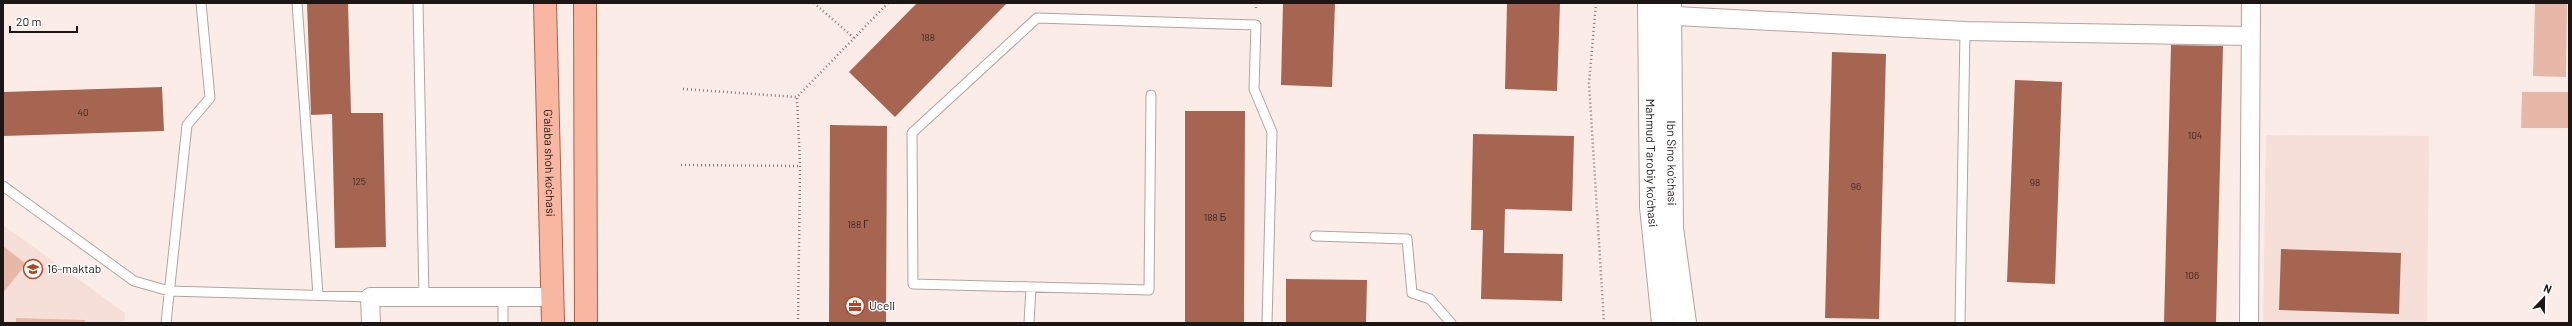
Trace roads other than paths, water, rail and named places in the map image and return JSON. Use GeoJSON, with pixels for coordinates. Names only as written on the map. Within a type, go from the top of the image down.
{"type":"FeatureCollection","features":[{"type":"Feature","properties":{"kind":"main road","name":"G'alaba shoh ko'chasi"},"geometry":{"type":"LineString","coordinates":[[545,3],[553,323]]}},
{"type":"Feature","properties":{"kind":"main road"},"geometry":{"type":"LineString","coordinates":[[585,3],[586,323]]}},
{"type":"Feature","properties":{"kind":"main road","name":"Mahmud Tarobiy ko'chasi"},"geometry":{"type":"LineString","coordinates":[[1649,9],[1651,207],[1663,323]]}},
{"type":"Feature","properties":{"kind":"main road","name":"Ibn Sino ko'chasi"},"geometry":{"type":"LineString","coordinates":[[1670,9],[1672,228],[1685,323]]}},
{"type":"Feature","properties":{"kind":"street"},"geometry":{"type":"LineString","coordinates":[[2248,323],[2251,3]]}},
{"type":"Feature","properties":{"kind":"street"},"geometry":{"type":"LineString","coordinates":[[1649,9],[1670,9],[1964,31],[2250,36]]}},
{"type":"Feature","properties":{"kind":"street"},"geometry":{"type":"LineString","coordinates":[[371,323],[370,297],[553,297]]}},
{"type":"Feature","properties":{"kind":"lane"},"geometry":{"type":"LineString","coordinates":[[166,323],[188,125],[210,98],[201,3]]}},
{"type":"Feature","properties":{"kind":"lane"},"geometry":{"type":"LineString","coordinates":[[297,3],[318,295]]}},
{"type":"Feature","properties":{"kind":"lane"},"geometry":{"type":"LineString","coordinates":[[418,3],[424,297]]}},
{"type":"Feature","properties":{"kind":"lane"},"geometry":{"type":"LineString","coordinates":[[1151,95],[1149,290],[913,284],[912,133],[1037,18],[1256,26],[1254,89],[1272,132],[1267,323]]}},
{"type":"Feature","properties":{"kind":"lane"},"geometry":{"type":"LineString","coordinates":[[1960,323],[1964,31]]}},
{"type":"Feature","properties":{"kind":"lane"},"geometry":{"type":"LineString","coordinates":[[3,186],[134,281],[169,291],[370,297]]}},
{"type":"Feature","properties":{"kind":"lane"},"geometry":{"type":"LineString","coordinates":[[1316,236],[1407,239],[1412,293],[1430,299],[1451,323]]}},
{"type":"Feature","properties":{"kind":"lane"},"geometry":{"type":"LineString","coordinates":[[1030,288],[1030,323]]}},
{"type":"Feature","properties":{"kind":"lane"},"geometry":{"type":"LineString","coordinates":[[502,323],[503,297]]}},
{"type":"Feature","properties":{"kind":"place","name":"16-maktab"},"geometry":{"type":"Point","coordinates":[33,269]}},
{"type":"Feature","properties":{"kind":"place","name":"Ucell"},"geometry":{"type":"Point","coordinates":[855,306]}}]}
